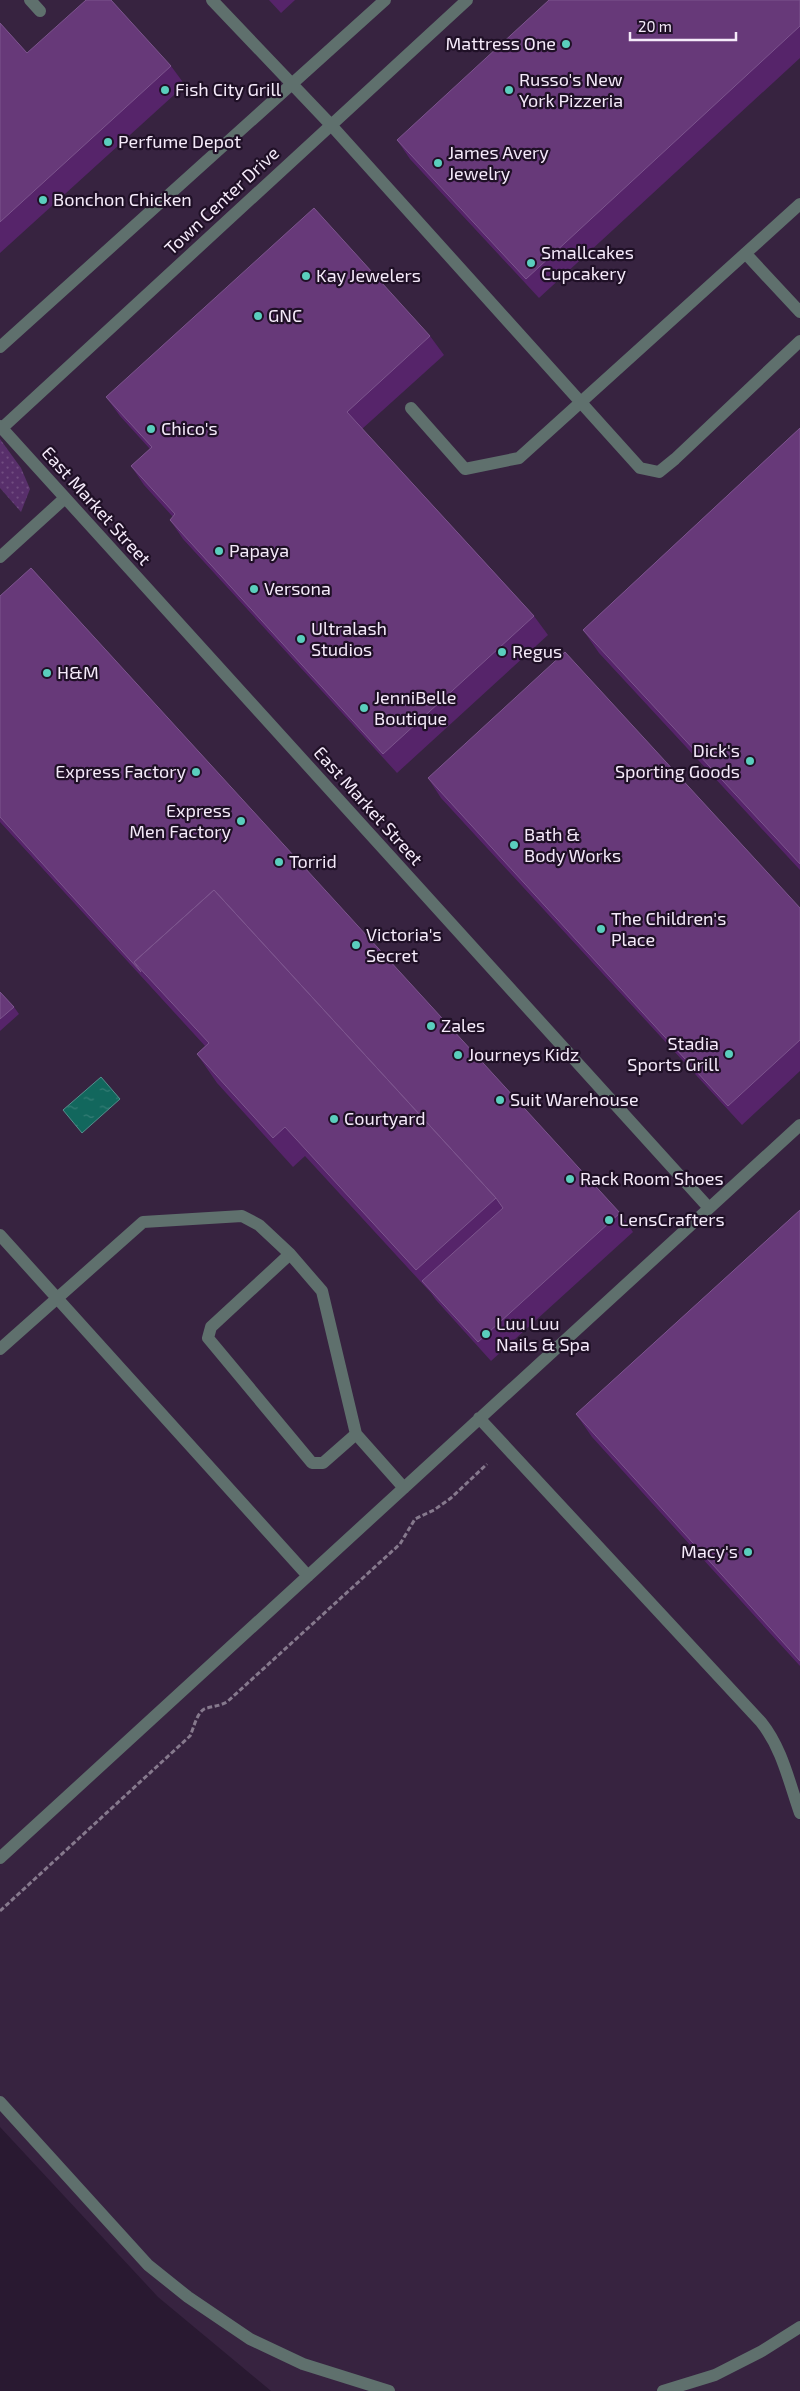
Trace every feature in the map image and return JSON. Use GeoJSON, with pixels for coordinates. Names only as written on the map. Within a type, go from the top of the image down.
{"type":"FeatureCollection","features":[{"type":"Feature","properties":{"kind":"street"},"geometry":{"type":"LineString","coordinates":[[30,0],[40,11]]}},
{"type":"Feature","properties":{"kind":"street"},"geometry":{"type":"LineString","coordinates":[[212,0],[331,125],[640,468],[659,472],[675,460],[800,341]]}},
{"type":"Feature","properties":{"kind":"street"},"geometry":{"type":"LineString","coordinates":[[0,347],[385,0]]}},
{"type":"Feature","properties":{"kind":"street","name":"Town Center Drive"},"geometry":{"type":"LineString","coordinates":[[1,427],[467,0]]}},
{"type":"Feature","properties":{"kind":"street"},"geometry":{"type":"LineString","coordinates":[[411,408],[465,469],[519,458],[800,204]]}},
{"type":"Feature","properties":{"kind":"street"},"geometry":{"type":"LineString","coordinates":[[746,254],[800,312]]}},
{"type":"Feature","properties":{"kind":"street","name":"East Market Street"},"geometry":{"type":"LineString","coordinates":[[1,427],[709,1208]]}},
{"type":"Feature","properties":{"kind":"street"},"geometry":{"type":"LineString","coordinates":[[0,557],[64,498]]}},
{"type":"Feature","properties":{"kind":"street"},"geometry":{"type":"LineString","coordinates":[[0,1858],[800,1125]]}},
{"type":"Feature","properties":{"kind":"street"},"geometry":{"type":"LineString","coordinates":[[0,1348],[143,1222],[242,1216],[259,1225],[290,1254],[322,1291],[356,1434],[404,1488]]}},
{"type":"Feature","properties":{"kind":"street"},"geometry":{"type":"LineString","coordinates":[[0,1235],[308,1576]]}},
{"type":"Feature","properties":{"kind":"street"},"geometry":{"type":"LineString","coordinates":[[290,1254],[211,1327],[208,1338],[312,1463],[323,1463],[356,1434]]}},
{"type":"Feature","properties":{"kind":"street"},"geometry":{"type":"LineString","coordinates":[[479,1418],[770,1733],[779,1752],[800,1813]]}},
{"type":"Feature","properties":{"kind":"street"},"geometry":{"type":"LineString","coordinates":[[0,2102],[148,2265],[188,2297],[250,2339],[303,2364],[362,2387],[389,2391]]}},
{"type":"Feature","properties":{"kind":"street"},"geometry":{"type":"LineString","coordinates":[[663,2391],[715,2375],[762,2351],[800,2327]]}},
{"type":"Feature","properties":{"kind":"path"},"geometry":{"type":"LineString","coordinates":[[0,1911],[190,1736],[200,1712],[205,1708],[217,1708],[227,1702],[400,1544],[415,1519],[434,1510],[451,1498],[506,1446]]}},
{"type":"Feature","properties":{"kind":"shaded area"},"geometry":{"type":"Polygon","coordinates":[[[0,0],[800,0],[800,2391],[271,2391],[158,2297],[0,2127],[0,0]]]}},
{"type":"Feature","properties":{"kind":"shaded area"},"geometry":{"type":"Polygon","coordinates":[[[0,439],[21,468],[30,489],[21,512],[0,488],[0,439]]]}},
{"type":"Feature","properties":{"kind":"water"},"geometry":{"type":"Polygon","coordinates":[[[101,1077],[120,1099],[82,1133],[63,1110],[101,1077]]]}},
{"type":"Feature","properties":{"kind":"building"},"geometry":{"type":"Polygon","coordinates":[[[86,0],[111,0],[171,66],[0,222],[0,23],[27,53],[86,0]]]}},
{"type":"Feature","properties":{"kind":"building"},"geometry":{"type":"Polygon","coordinates":[[[549,0],[800,0],[800,26],[526,279],[397,140],[549,0]]]}},
{"type":"Feature","properties":{"kind":"building"},"geometry":{"type":"Polygon","coordinates":[[[314,208],[430,336],[347,412],[534,616],[383,754],[170,520],[175,514],[131,466],[152,447],[106,397],[314,208]]]}},
{"type":"Feature","properties":{"kind":"building","name":"Dick's Sporting Goods"},"geometry":{"type":"Polygon","coordinates":[[[800,428],[800,864],[583,630],[800,428]]]}},
{"type":"Feature","properties":{"kind":"building"},"geometry":{"type":"Polygon","coordinates":[[[31,568],[620,1213],[478,1342],[422,1281],[503,1208],[496,1198],[214,890],[134,962],[141,972],[0,817],[0,596],[31,568]]]}},
{"type":"Feature","properties":{"kind":"building"},"geometry":{"type":"Polygon","coordinates":[[[565,652],[800,908],[800,1040],[728,1106],[428,778],[565,652]]]}},
{"type":"Feature","properties":{"kind":"building","name":"Courtyard"},"geometry":{"type":"Polygon","coordinates":[[[214,890],[496,1198],[416,1270],[285,1127],[273,1138],[197,1054],[209,1043],[134,962],[214,890]]]}},
{"type":"Feature","properties":{"kind":"building"},"geometry":{"type":"Polygon","coordinates":[[[0,992],[14,1007],[0,1019],[0,992]]]}},
{"type":"Feature","properties":{"kind":"building","name":"Macy's"},"geometry":{"type":"Polygon","coordinates":[[[800,1210],[800,1661],[576,1414],[800,1210]]]}},
{"type":"Feature","properties":{"kind":"place","name":"Mattress One"},"geometry":{"type":"Point","coordinates":[566,44]}},
{"type":"Feature","properties":{"kind":"place","name":"Fish City Grill"},"geometry":{"type":"Point","coordinates":[165,90]}},
{"type":"Feature","properties":{"kind":"place","name":"Russo's New York Pizzeria"},"geometry":{"type":"Point","coordinates":[509,90]}},
{"type":"Feature","properties":{"kind":"place","name":"Perfume Depot"},"geometry":{"type":"Point","coordinates":[108,142]}},
{"type":"Feature","properties":{"kind":"place","name":"James Avery Jewelry"},"geometry":{"type":"Point","coordinates":[438,163]}},
{"type":"Feature","properties":{"kind":"place","name":"Bonchon Chicken"},"geometry":{"type":"Point","coordinates":[43,200]}},
{"type":"Feature","properties":{"kind":"place","name":"Smallcakes Cupcakery"},"geometry":{"type":"Point","coordinates":[531,263]}},
{"type":"Feature","properties":{"kind":"place","name":"Kay Jewelers"},"geometry":{"type":"Point","coordinates":[306,276]}},
{"type":"Feature","properties":{"kind":"place","name":"GNC"},"geometry":{"type":"Point","coordinates":[258,316]}},
{"type":"Feature","properties":{"kind":"place","name":"Chico's"},"geometry":{"type":"Point","coordinates":[151,429]}},
{"type":"Feature","properties":{"kind":"place","name":"Papaya"},"geometry":{"type":"Point","coordinates":[219,551]}},
{"type":"Feature","properties":{"kind":"place","name":"Versona"},"geometry":{"type":"Point","coordinates":[254,589]}},
{"type":"Feature","properties":{"kind":"place","name":"Ultralash Studios"},"geometry":{"type":"Point","coordinates":[301,639]}},
{"type":"Feature","properties":{"kind":"place","name":"Regus"},"geometry":{"type":"Point","coordinates":[502,652]}},
{"type":"Feature","properties":{"kind":"place","name":"H&M"},"geometry":{"type":"Point","coordinates":[47,673]}},
{"type":"Feature","properties":{"kind":"place","name":"JenniBelle Boutique"},"geometry":{"type":"Point","coordinates":[364,708]}},
{"type":"Feature","properties":{"kind":"place","name":"Dick's Sporting Goods"},"geometry":{"type":"Point","coordinates":[750,761]}},
{"type":"Feature","properties":{"kind":"place","name":"Express Factory"},"geometry":{"type":"Point","coordinates":[196,772]}},
{"type":"Feature","properties":{"kind":"place","name":"Express Men Factory"},"geometry":{"type":"Point","coordinates":[241,821]}},
{"type":"Feature","properties":{"kind":"place","name":"Bath & Body Works"},"geometry":{"type":"Point","coordinates":[514,845]}},
{"type":"Feature","properties":{"kind":"place","name":"Torrid"},"geometry":{"type":"Point","coordinates":[279,862]}},
{"type":"Feature","properties":{"kind":"place","name":"The Children's Place"},"geometry":{"type":"Point","coordinates":[601,929]}},
{"type":"Feature","properties":{"kind":"place","name":"Victoria's Secret"},"geometry":{"type":"Point","coordinates":[356,945]}},
{"type":"Feature","properties":{"kind":"place","name":"Zales"},"geometry":{"type":"Point","coordinates":[431,1026]}},
{"type":"Feature","properties":{"kind":"place","name":"Stadia Sports Grill"},"geometry":{"type":"Point","coordinates":[729,1054]}},
{"type":"Feature","properties":{"kind":"place","name":"Journeys Kidz"},"geometry":{"type":"Point","coordinates":[458,1055]}},
{"type":"Feature","properties":{"kind":"place","name":"Suit Warehouse"},"geometry":{"type":"Point","coordinates":[500,1100]}},
{"type":"Feature","properties":{"kind":"place","name":"Courtyard"},"geometry":{"type":"Point","coordinates":[334,1119]}},
{"type":"Feature","properties":{"kind":"place","name":"Rack Room Shoes"},"geometry":{"type":"Point","coordinates":[570,1179]}},
{"type":"Feature","properties":{"kind":"place","name":"LensCrafters"},"geometry":{"type":"Point","coordinates":[609,1220]}},
{"type":"Feature","properties":{"kind":"place","name":"Luu Luu Nails & Spa"},"geometry":{"type":"Point","coordinates":[486,1334]}},
{"type":"Feature","properties":{"kind":"place","name":"Macy's"},"geometry":{"type":"Point","coordinates":[748,1552]}}]}
